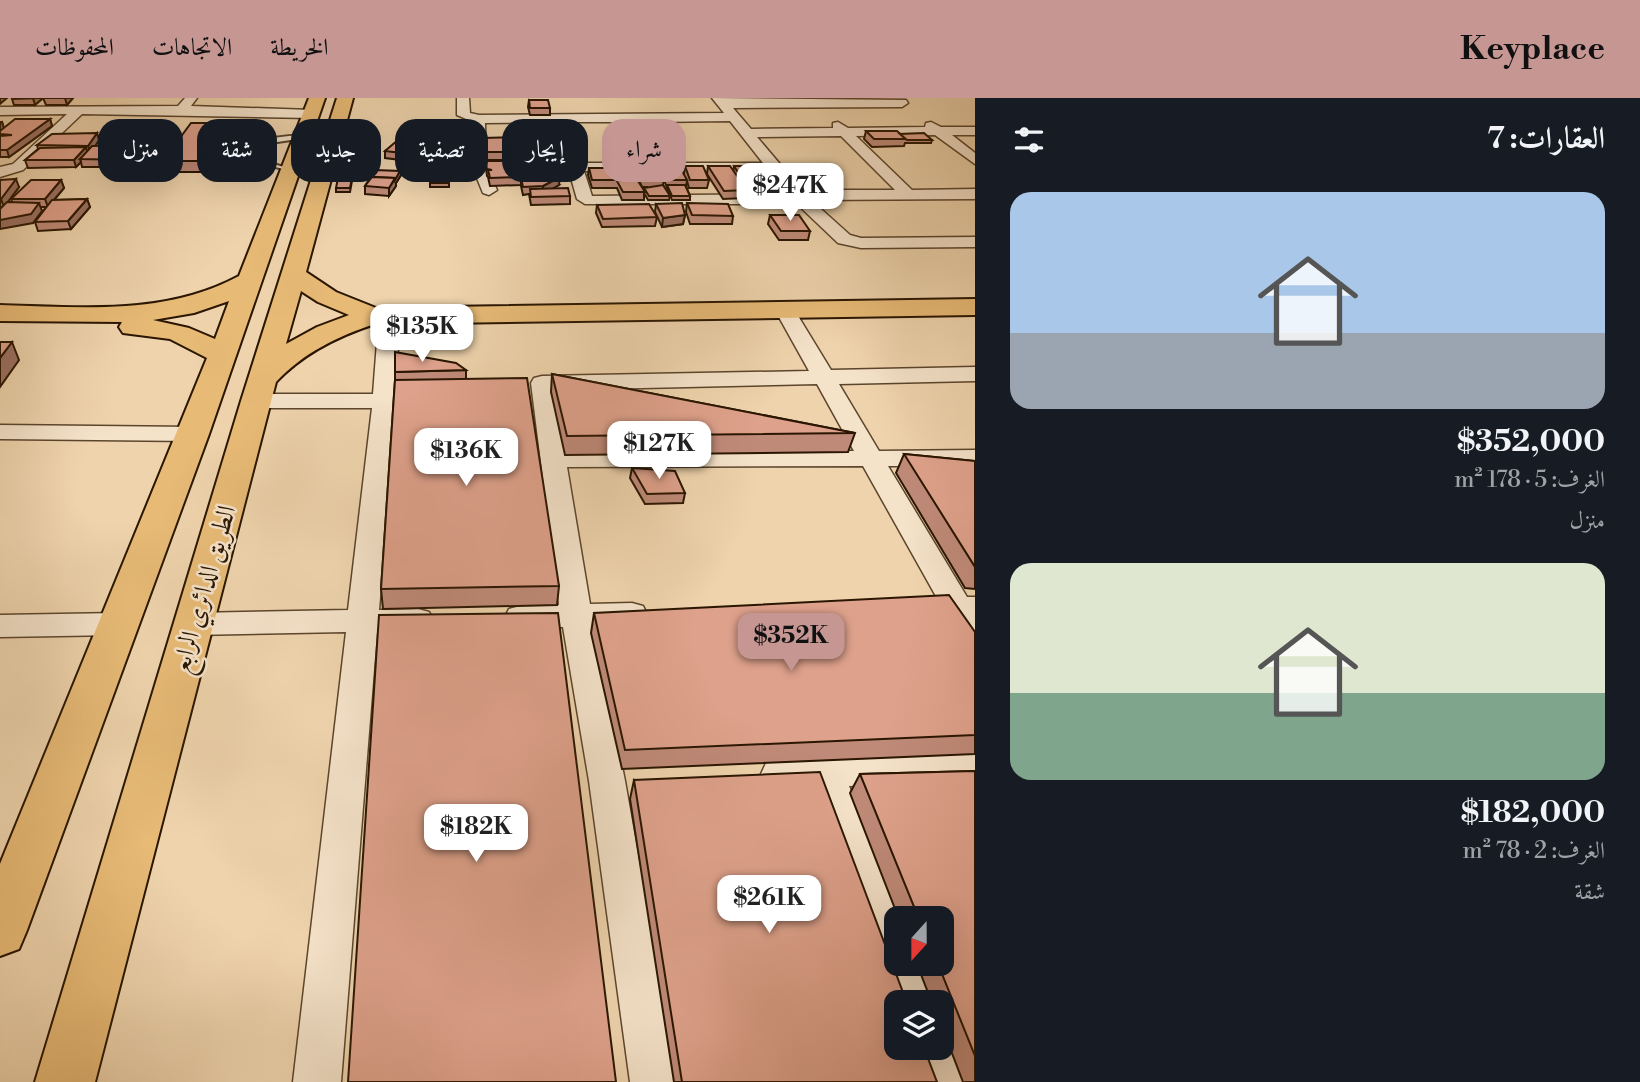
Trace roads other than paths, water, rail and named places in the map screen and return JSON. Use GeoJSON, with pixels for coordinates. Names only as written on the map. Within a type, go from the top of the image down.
{"type":"FeatureCollection","features":[{"type":"Feature","properties":{"kind":"main road"},"geometry":{"type":"LineString","coordinates":[[0,930],[193,434],[289,170],[319,112]]}},
{"type":"Feature","properties":{"kind":"main road","name":"الطريق الدائري الرابع"},"geometry":{"type":"LineString","coordinates":[[65,1082],[294,275],[319,112]]}},
{"type":"Feature","properties":{"kind":"main road"},"geometry":{"type":"LineString","coordinates":[[294,275],[327,297],[381,316]]}},
{"type":"Feature","properties":{"kind":"main road"},"geometry":{"type":"LineString","coordinates":[[0,313],[164,311],[208,300],[251,279]]}},
{"type":"Feature","properties":{"kind":"main road"},"geometry":{"type":"LineString","coordinates":[[259,391],[275,366],[308,342],[381,316],[975,307]]}},
{"type":"Feature","properties":{"kind":"main road"},"geometry":{"type":"LineString","coordinates":[[0,329],[152,326],[193,339],[222,356]]}},
{"type":"Feature","properties":{"kind":"street"},"geometry":{"type":"LineString","coordinates":[[182,110],[191,98]]}},
{"type":"Feature","properties":{"kind":"street"},"geometry":{"type":"LineString","coordinates":[[463,98],[464,115],[478,119]]}},
{"type":"Feature","properties":{"kind":"street"},"geometry":{"type":"LineString","coordinates":[[561,119],[645,118],[724,106],[898,101],[925,115],[937,131],[975,160]]}},
{"type":"Feature","properties":{"kind":"street"},"geometry":{"type":"LineString","coordinates":[[816,104],[908,194]]}},
{"type":"Feature","properties":{"kind":"street"},"geometry":{"type":"LineString","coordinates":[[724,106],[799,197],[844,239],[975,242]]}},
{"type":"Feature","properties":{"kind":"street"},"geometry":{"type":"LineString","coordinates":[[0,111],[319,112]]}},
{"type":"Feature","properties":{"kind":"street"},"geometry":{"type":"LineString","coordinates":[[0,172],[18,167],[78,111]]}},
{"type":"Feature","properties":{"kind":"street"},"geometry":{"type":"LineString","coordinates":[[748,134],[975,131]]}},
{"type":"Feature","properties":{"kind":"street"},"geometry":{"type":"LineString","coordinates":[[686,167],[775,167]]}},
{"type":"Feature","properties":{"kind":"street"},"geometry":{"type":"LineString","coordinates":[[486,182],[489,190]]}},
{"type":"Feature","properties":{"kind":"street"},"geometry":{"type":"LineString","coordinates":[[580,182],[585,199],[591,201],[975,194]]}},
{"type":"Feature","properties":{"kind":"street"},"geometry":{"type":"LineString","coordinates":[[785,310],[872,458],[966,608],[975,637]]}},
{"type":"Feature","properties":{"kind":"street"},"geometry":{"type":"LineString","coordinates":[[317,1082],[363,622],[393,392],[381,316]]}},
{"type":"Feature","properties":{"kind":"street"},"geometry":{"type":"LineString","coordinates":[[654,1082],[621,781],[576,615],[555,459],[529,383],[975,374]]}},
{"type":"Feature","properties":{"kind":"street"},"geometry":{"type":"LineString","coordinates":[[259,391],[393,392]]}},
{"type":"Feature","properties":{"kind":"street"},"geometry":{"type":"LineString","coordinates":[[0,432],[193,434]]}},
{"type":"Feature","properties":{"kind":"street"},"geometry":{"type":"LineString","coordinates":[[555,459],[975,458]]}},
{"type":"Feature","properties":{"kind":"street"},"geometry":{"type":"LineString","coordinates":[[890,610],[966,608]]}},
{"type":"Feature","properties":{"kind":"street"},"geometry":{"type":"LineString","coordinates":[[496,618],[658,614]]}},
{"type":"Feature","properties":{"kind":"street"},"geometry":{"type":"LineString","coordinates":[[193,624],[443,620]]}},
{"type":"Feature","properties":{"kind":"street"},"geometry":{"type":"LineString","coordinates":[[0,626],[118,624]]}},
{"type":"Feature","properties":{"kind":"street"},"geometry":{"type":"LineString","coordinates":[[743,776],[975,766]]}},
{"type":"Feature","properties":{"kind":"street"},"geometry":{"type":"LineString","coordinates":[[825,772],[884,925]]}},
{"type":"Feature","properties":{"kind":"street"},"geometry":{"type":"LineString","coordinates":[[936,1060],[944,1082]]}},
{"type":"Feature","properties":{"kind":"lane"},"geometry":{"type":"LineString","coordinates":[[289,170],[244,158],[249,149],[319,112]]}}]}
